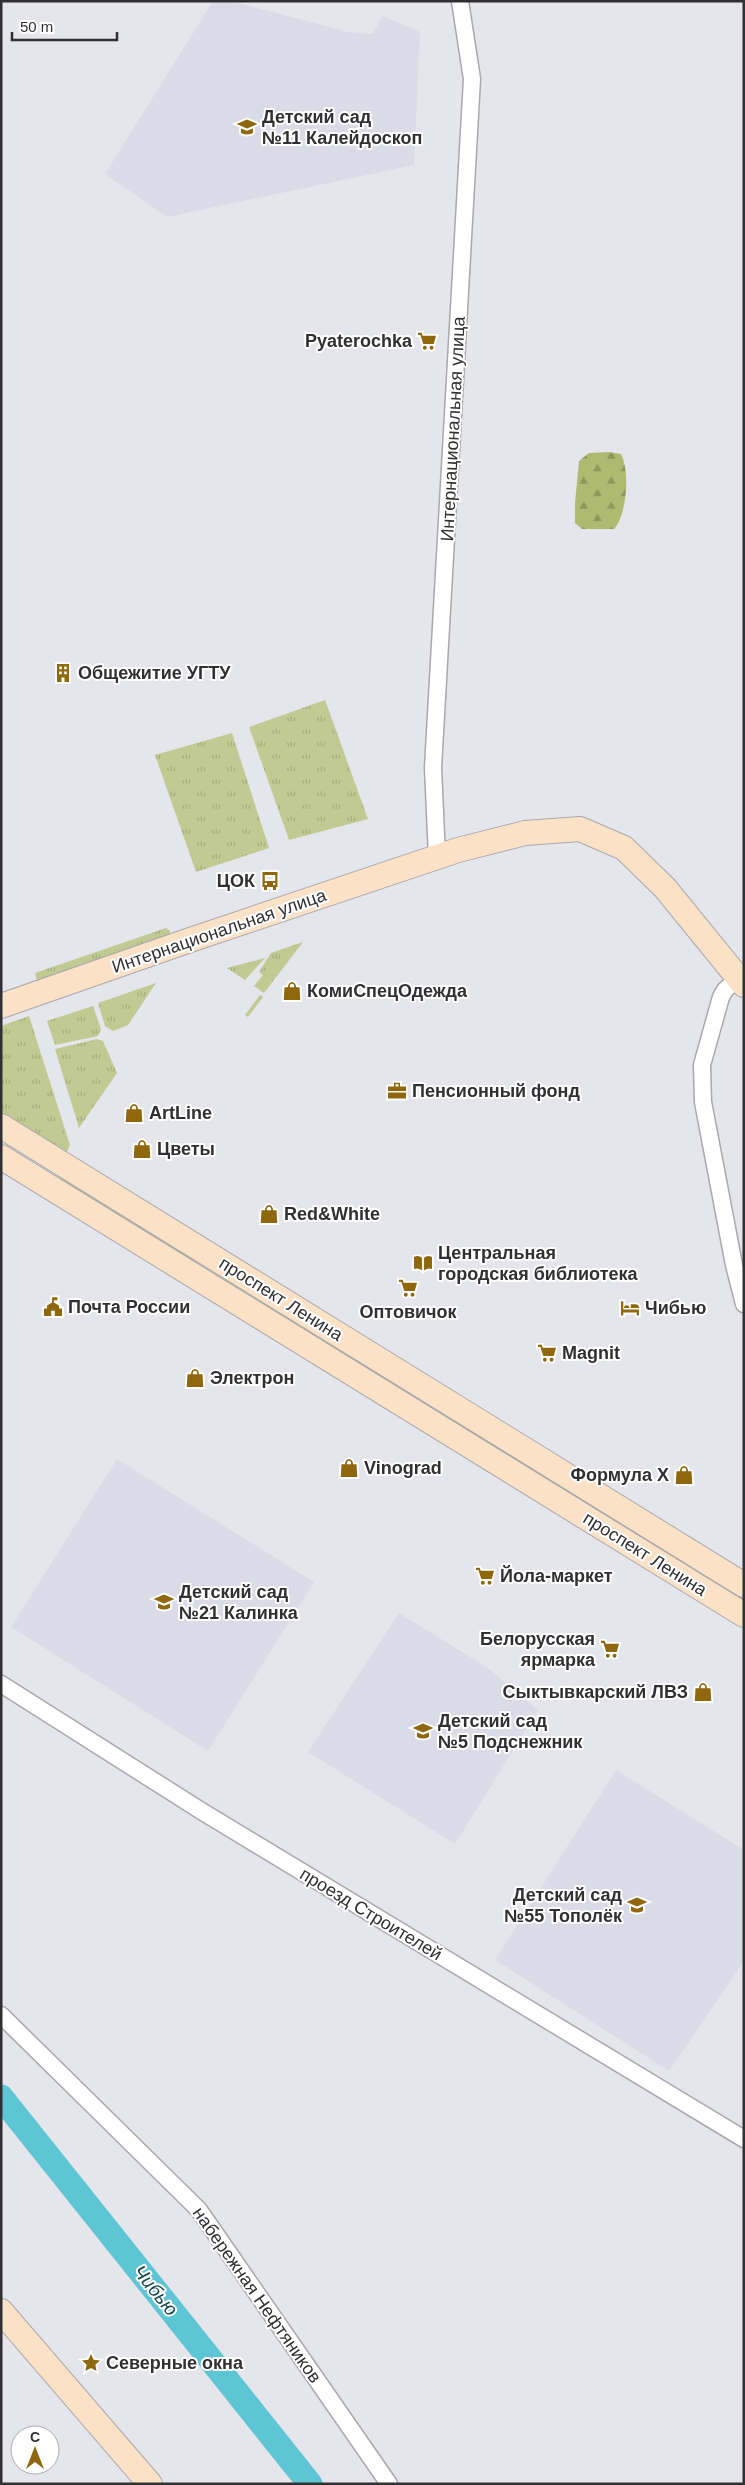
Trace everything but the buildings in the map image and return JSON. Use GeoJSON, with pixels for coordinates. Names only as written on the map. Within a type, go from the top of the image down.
{"type":"FeatureCollection","features":[{"type":"Feature","properties":{"kind":"main road","name":"Интернациональная улица"},"geometry":{"type":"LineString","coordinates":[[1,1006],[193,939],[436,858],[525,832],[580,829],[624,848],[665,888],[741,981]]}},
{"type":"Feature","properties":{"kind":"main road","name":"проспект Ленина"},"geometry":{"type":"LineString","coordinates":[[1,1126],[744,1585]]}},
{"type":"Feature","properties":{"kind":"main road","name":"проспект Ленина"},"geometry":{"type":"LineString","coordinates":[[1,1157],[744,1615]]}},
{"type":"Feature","properties":{"kind":"main road"},"geometry":{"type":"LineString","coordinates":[[546,1493],[560,1471]]}},
{"type":"Feature","properties":{"kind":"main road"},"geometry":{"type":"LineString","coordinates":[[1,2311],[150,2484]]}},
{"type":"Feature","properties":{"kind":"street","name":"Интернациональная улица"},"geometry":{"type":"LineString","coordinates":[[436,858],[433,768],[472,79],[460,1]]}},
{"type":"Feature","properties":{"kind":"street"},"geometry":{"type":"LineString","coordinates":[[741,981],[725,990],[721,997],[702,1065],[703,1102],[734,1265],[744,1304]]}},
{"type":"Feature","properties":{"kind":"street","name":"проезд Строителей"},"geometry":{"type":"LineString","coordinates":[[1,1684],[203,1812],[744,2139]]}},
{"type":"Feature","properties":{"kind":"street","name":"набережная Нефтяников"},"geometry":{"type":"LineString","coordinates":[[1,2015],[199,2210],[389,2484]]}},
{"type":"Feature","properties":{"kind":"shaded area"},"geometry":{"type":"Polygon","coordinates":[[[213,1],[231,1],[348,32],[372,34],[383,16],[420,32],[414,165],[167,217],[105,174],[213,1]]]}},
{"type":"Feature","properties":{"kind":"shaded area","name":"Детский сад №21 Калинка"},"geometry":{"type":"Polygon","coordinates":[[[117,1459],[314,1582],[208,1751],[11,1627],[117,1459]]]}},
{"type":"Feature","properties":{"kind":"shaded area","name":"Детский сад №5 Подснежник"},"geometry":{"type":"Polygon","coordinates":[[[399,1613],[488,1668],[538,1710],[455,1844],[308,1752],[399,1613]]]}},
{"type":"Feature","properties":{"kind":"shaded area","name":"Детский сад №55 Тополёк"},"geometry":{"type":"Polygon","coordinates":[[[616,1770],[744,1850],[744,1961],[669,2071],[495,1960],[616,1770]]]}},
{"type":"Feature","properties":{"kind":"green space"},"geometry":{"type":"Polygon","coordinates":[[[609,452],[621,454],[626,471],[626,493],[622,514],[614,529],[582,529],[575,523],[579,461],[589,453],[609,452]]]}},
{"type":"Feature","properties":{"kind":"green space"},"geometry":{"type":"Polygon","coordinates":[[[325,700],[368,819],[289,840],[249,727],[325,700]]]}},
{"type":"Feature","properties":{"kind":"green space"},"geometry":{"type":"Polygon","coordinates":[[[232,733],[269,848],[196,872],[155,755],[232,733]]]}},
{"type":"Feature","properties":{"kind":"green space"},"geometry":{"type":"Polygon","coordinates":[[[166,928],[170,931],[169,937],[38,983],[35,973],[166,928]]]}},
{"type":"Feature","properties":{"kind":"green space"},"geometry":{"type":"Polygon","coordinates":[[[303,942],[264,993],[254,986],[263,975],[259,972],[271,953],[303,942]]]}},
{"type":"Feature","properties":{"kind":"green space"},"geometry":{"type":"Polygon","coordinates":[[[265,958],[245,980],[227,968],[265,958]]]}},
{"type":"Feature","properties":{"kind":"green space"},"geometry":{"type":"Polygon","coordinates":[[[156,983],[128,1025],[113,1031],[105,1026],[98,1003],[156,983]]]}},
{"type":"Feature","properties":{"kind":"green space"},"geometry":{"type":"Polygon","coordinates":[[[260,995],[263,997],[248,1017],[245,1015],[260,995]]]}},
{"type":"Feature","properties":{"kind":"green space"},"geometry":{"type":"Polygon","coordinates":[[[93,1006],[101,1029],[98,1036],[55,1045],[47,1021],[93,1006]]]}},
{"type":"Feature","properties":{"kind":"green space"},"geometry":{"type":"Polygon","coordinates":[[[29,1016],[70,1145],[67,1152],[1,1114],[1,1026],[29,1016]]]}},
{"type":"Feature","properties":{"kind":"green space"},"geometry":{"type":"Polygon","coordinates":[[[97,1039],[103,1041],[117,1073],[79,1128],[55,1049],[97,1039]]]}},
{"type":"Feature","properties":{"kind":"green space"},"geometry":{"type":"Polygon","coordinates":[[[63,1175],[200,1259],[195,1266],[58,1182],[63,1175]]]}},
{"type":"Feature","properties":{"kind":"green space"},"geometry":{"type":"Polygon","coordinates":[[[217,1269],[438,1405],[433,1413],[212,1277],[217,1269]]]}},
{"type":"Feature","properties":{"kind":"green space"},"geometry":{"type":"Polygon","coordinates":[[[439,1406],[528,1459],[527,1465],[523,1468],[434,1413],[439,1406]]]}},
{"type":"Feature","properties":{"kind":"green space"},"geometry":{"type":"Polygon","coordinates":[[[568,1489],[744,1594],[744,1603],[568,1493],[568,1489]]]}},
{"type":"Feature","properties":{"kind":"waterway","name":"Чибью"},"geometry":{"type":"LineString","coordinates":[[1,2097],[310,2484]]}},
{"type":"Feature","properties":{"kind":"place","name":"Детский сад №11 Калейдоскоп"},"geometry":{"type":"Point","coordinates":[247,127]}},
{"type":"Feature","properties":{"kind":"place","name":"Pyaterochka"},"geometry":{"type":"Point","coordinates":[427,341]}},
{"type":"Feature","properties":{"kind":"place","name":"Общежитие УГТУ"},"geometry":{"type":"Point","coordinates":[63,673]}},
{"type":"Feature","properties":{"kind":"place","name":"ЦОК"},"geometry":{"type":"Point","coordinates":[270,881]}},
{"type":"Feature","properties":{"kind":"place","name":"КомиСпецОдежда"},"geometry":{"type":"Point","coordinates":[292,991]}},
{"type":"Feature","properties":{"kind":"place","name":"Пенсионный фонд"},"geometry":{"type":"Point","coordinates":[397,1091]}},
{"type":"Feature","properties":{"kind":"place","name":"ArtLine"},"geometry":{"type":"Point","coordinates":[134,1113]}},
{"type":"Feature","properties":{"kind":"place","name":"Цветы"},"geometry":{"type":"Point","coordinates":[142,1149]}},
{"type":"Feature","properties":{"kind":"place","name":"Red&White"},"geometry":{"type":"Point","coordinates":[269,1214]}},
{"type":"Feature","properties":{"kind":"place","name":"Центральная городская библиотека"},"geometry":{"type":"Point","coordinates":[423,1263]}},
{"type":"Feature","properties":{"kind":"place","name":"Оптовичок"},"geometry":{"type":"Point","coordinates":[408,1288]}},
{"type":"Feature","properties":{"kind":"place","name":"Почта России"},"geometry":{"type":"Point","coordinates":[53,1307]}},
{"type":"Feature","properties":{"kind":"place","name":"Чибью"},"geometry":{"type":"Point","coordinates":[630,1308]}},
{"type":"Feature","properties":{"kind":"place","name":"Magnit"},"geometry":{"type":"Point","coordinates":[547,1353]}},
{"type":"Feature","properties":{"kind":"place","name":"Электрон"},"geometry":{"type":"Point","coordinates":[195,1378]}},
{"type":"Feature","properties":{"kind":"place","name":"Vinograd"},"geometry":{"type":"Point","coordinates":[349,1468]}},
{"type":"Feature","properties":{"kind":"place","name":"Формула X"},"geometry":{"type":"Point","coordinates":[684,1475]}},
{"type":"Feature","properties":{"kind":"place","name":"Йола-маркет"},"geometry":{"type":"Point","coordinates":[485,1576]}},
{"type":"Feature","properties":{"kind":"place","name":"Детский сад №21 Калинка"},"geometry":{"type":"Point","coordinates":[164,1602]}},
{"type":"Feature","properties":{"kind":"place","name":"Белорусская ярмарка"},"geometry":{"type":"Point","coordinates":[610,1649]}},
{"type":"Feature","properties":{"kind":"place","name":"Сыктывкарский ЛВЗ"},"geometry":{"type":"Point","coordinates":[703,1692]}},
{"type":"Feature","properties":{"kind":"place","name":"Детский сад №5 Подснежник"},"geometry":{"type":"Point","coordinates":[423,1731]}},
{"type":"Feature","properties":{"kind":"place","name":"Детский сад №55 Тополёк"},"geometry":{"type":"Point","coordinates":[637,1905]}},
{"type":"Feature","properties":{"kind":"place","name":"Северные окна"},"geometry":{"type":"Point","coordinates":[91,2363]}}]}
